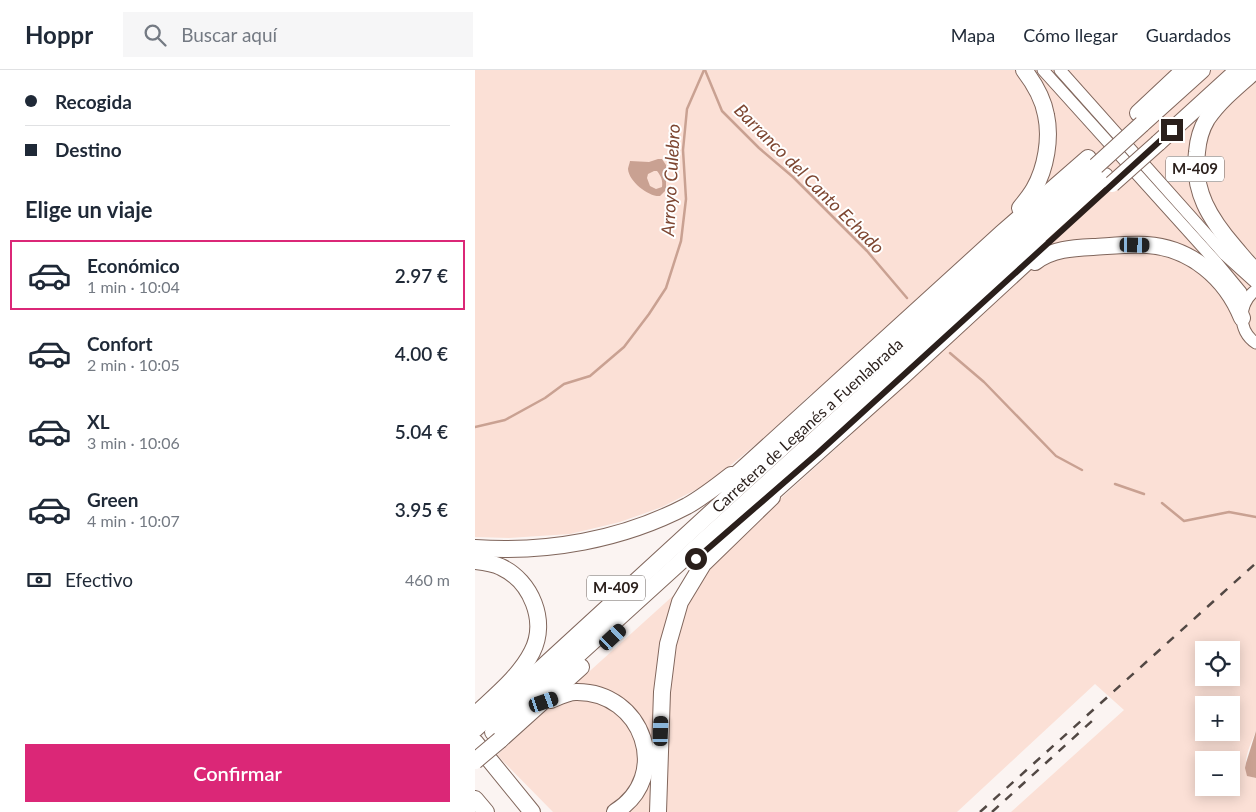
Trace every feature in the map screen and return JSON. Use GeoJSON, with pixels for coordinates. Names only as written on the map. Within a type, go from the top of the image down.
{"type":"FeatureCollection","features":[{"type":"Feature","properties":{"kind":"highway","name":"M-409"},"geometry":{"type":"LineString","coordinates":[[1001,233],[1034,189],[1043,166],[1047,143],[1046,114],[1035,85],[1024,70]]}},
{"type":"Feature","properties":{"kind":"highway","name":"M-409"},"geometry":{"type":"LineString","coordinates":[[1146,130],[1184,70]]}},
{"type":"Feature","properties":{"kind":"highway","name":"M-409"},"geometry":{"type":"LineString","coordinates":[[903,376],[1100,171],[1146,130],[1202,70]]}},
{"type":"Feature","properties":{"kind":"highway","name":"Carretera de Leganés a Fuenlabrada"},"geometry":{"type":"LineString","coordinates":[[475,747],[484,726],[1146,130],[1223,70]]}},
{"type":"Feature","properties":{"kind":"highway","name":"M-409"},"geometry":{"type":"LineString","coordinates":[[1146,130],[1238,70]]}},
{"type":"Feature","properties":{"kind":"highway","name":"M-409"},"geometry":{"type":"LineString","coordinates":[[1256,70],[1221,101],[1206,120],[1198,140],[1195,166],[1198,187],[1207,210],[1220,230],[1256,271]]}},
{"type":"Feature","properties":{"kind":"highway","name":"M-409"},"geometry":{"type":"LineString","coordinates":[[475,761],[484,726],[583,619],[753,459],[1001,233],[1100,171]]}},
{"type":"Feature","properties":{"kind":"highway","name":"M-409"},"geometry":{"type":"LineString","coordinates":[[484,726],[544,702],[696,559],[1037,260],[1050,253],[1066,249],[1148,245],[1172,250],[1193,259],[1209,270],[1243,311]]}},
{"type":"Feature","properties":{"kind":"highway"},"geometry":{"type":"LineString","coordinates":[[658,812],[662,692],[668,644],[680,602],[703,564],[818,453]]}},
{"type":"Feature","properties":{"kind":"highway"},"geometry":{"type":"LineString","coordinates":[[475,548],[512,549],[557,546],[583,542],[634,528],[688,505],[753,459]]}},
{"type":"Feature","properties":{"kind":"highway"},"geometry":{"type":"LineString","coordinates":[[475,561],[501,567],[517,577],[533,601],[538,616],[535,646],[484,726]]}},
{"type":"Feature","properties":{"kind":"highway"},"geometry":{"type":"LineString","coordinates":[[544,702],[574,692],[591,693],[608,699],[628,712],[637,725],[641,732],[647,761],[640,786],[625,806],[615,812]]}},
{"type":"Feature","properties":{"kind":"highway"},"geometry":{"type":"LineString","coordinates":[[475,742],[532,812]]}},
{"type":"Feature","properties":{"kind":"highway"},"geometry":{"type":"LineString","coordinates":[[475,753],[522,812]]}},
{"type":"Feature","properties":{"kind":"highway"},"geometry":{"type":"LineString","coordinates":[[516,792],[542,812]]}},
{"type":"Feature","properties":{"kind":"highway"},"geometry":{"type":"LineString","coordinates":[[475,799],[486,812]]}},
{"type":"Feature","properties":{"kind":"street"},"geometry":{"type":"LineString","coordinates":[[1043,70],[1241,292],[1243,328],[1250,339],[1256,343]]}},
{"type":"Feature","properties":{"kind":"street"},"geometry":{"type":"LineString","coordinates":[[1060,70],[1225,255],[1256,283]]}},
{"type":"Feature","properties":{"kind":"street"},"geometry":{"type":"LineString","coordinates":[[1243,311],[1251,294],[1256,290]]}},
{"type":"Feature","properties":{"kind":"shaded area"},"geometry":{"type":"Polygon","coordinates":[[[475,70],[1256,70],[1256,731],[1247,753],[1246,771],[1248,776],[1256,778],[1256,812],[1011,812],[1124,710],[1095,684],[957,812],[553,812],[497,755],[852,434],[812,393],[765,437],[709,483],[662,507],[620,522],[570,534],[509,538],[475,537],[475,70]]]}},
{"type":"Feature","properties":{"kind":"shaded area"},"geometry":{"type":"Polygon","coordinates":[[[662,159],[666,165],[666,190],[660,196],[650,194],[640,188],[629,174],[630,161],[649,162],[662,159]],[[657,171],[648,174],[647,178],[650,186],[656,189],[662,187],[661,178],[657,171]]]}},
{"type":"Feature","properties":{"kind":"shaded area"},"geometry":{"type":"Polygon","coordinates":[[[1256,731],[1256,778],[1247,776],[1245,768],[1256,731]]]}},
{"type":"Feature","properties":{"kind":"waterway","name":"Arroyo Culebro"},"geometry":{"type":"LineString","coordinates":[[475,427],[505,420],[545,398],[564,384],[590,376],[624,347],[666,288],[681,241],[686,199],[683,150],[687,109],[704,70]]}},
{"type":"Feature","properties":{"kind":"waterway","name":"Barranco del Canto Echado"},"geometry":{"type":"LineString","coordinates":[[705,70],[722,111],[759,148],[793,177],[867,251],[907,298]]}},
{"type":"Feature","properties":{"kind":"waterway","name":"Barranco del Canto Echado"},"geometry":{"type":"LineString","coordinates":[[950,353],[984,382],[1056,456],[1082,470]]}},
{"type":"Feature","properties":{"kind":"waterway","name":"Barranco del Canto Echado"},"geometry":{"type":"LineString","coordinates":[[1115,484],[1144,494]]}},
{"type":"Feature","properties":{"kind":"waterway","name":"Barranco del Canto Echado"},"geometry":{"type":"LineString","coordinates":[[1162,503],[1184,521],[1229,512],[1256,517]]}},
{"type":"Feature","properties":{"kind":"railway"},"geometry":{"type":"LineString","coordinates":[[980,812],[1256,563]]}},
{"type":"Feature","properties":{"kind":"railway"},"geometry":{"type":"LineString","coordinates":[[992,812],[1092,721]]}},
{"type":"Feature","properties":{"kind":"route"},"geometry":{"type":"LineString","coordinates":[[696,559],[818,453],[1172,130]]}}]}
